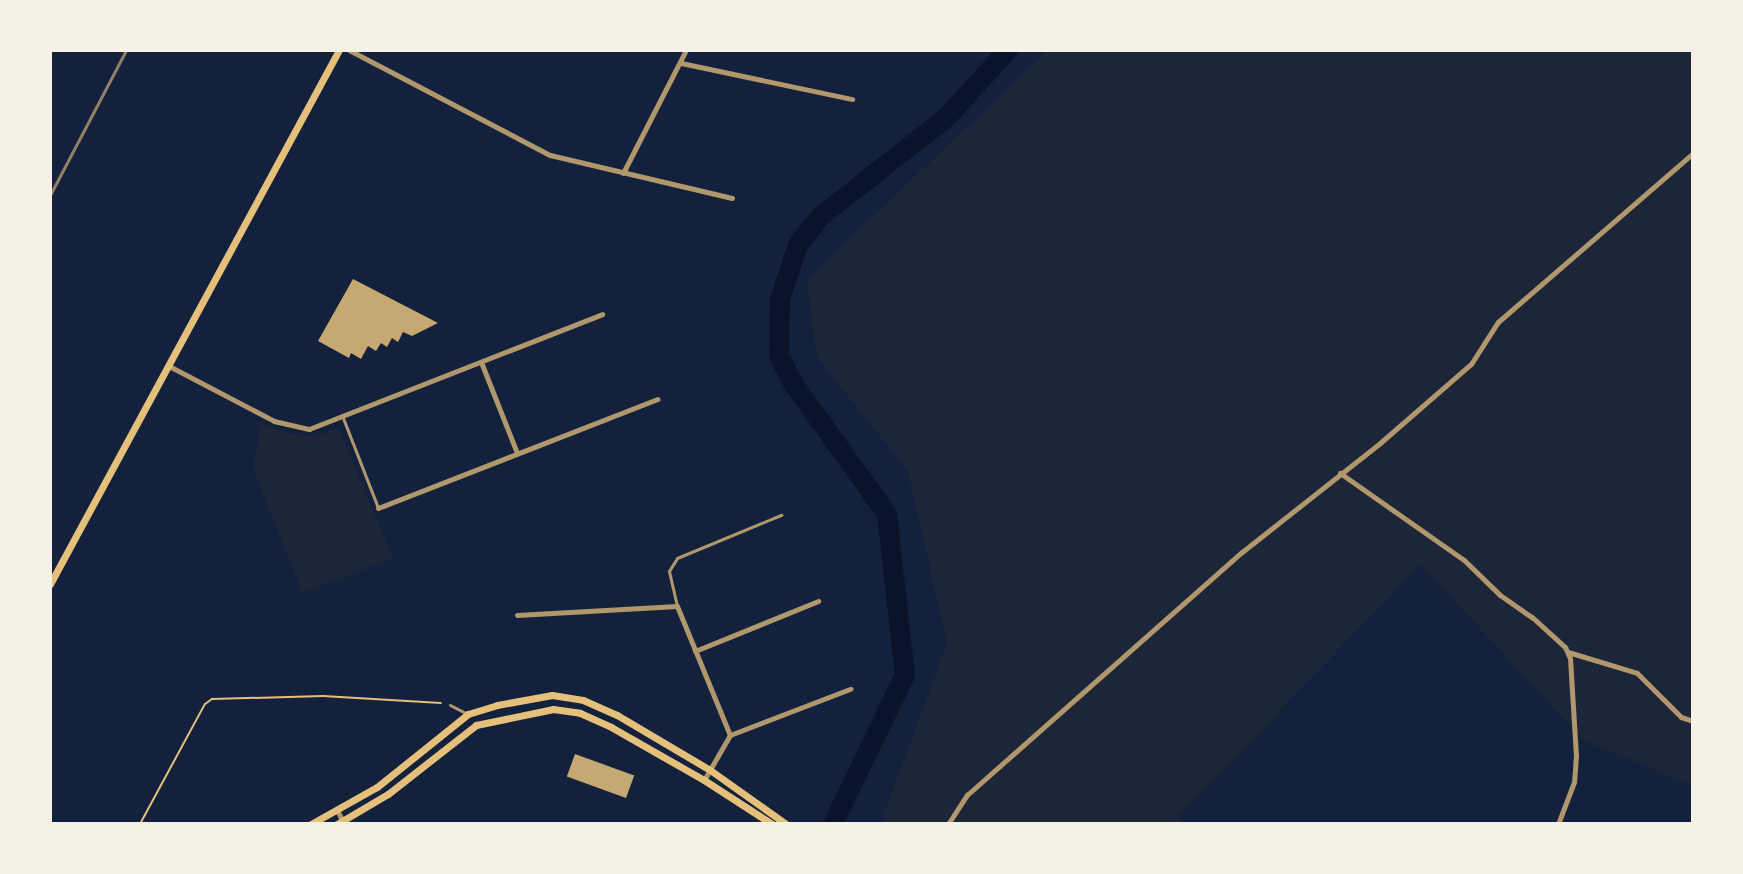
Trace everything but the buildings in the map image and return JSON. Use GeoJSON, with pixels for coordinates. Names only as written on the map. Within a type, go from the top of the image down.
{"type":"FeatureCollection","features":[{"type":"Feature","properties":{"kind":"main road"},"geometry":{"type":"LineString","coordinates":[[50,584],[339,50]]}},
{"type":"Feature","properties":{"kind":"main road"},"geometry":{"type":"LineString","coordinates":[[311,824],[377,787],[468,714],[522,699],[568,696],[617,715],[710,770],[784,822]]}},
{"type":"Feature","properties":{"kind":"main road"},"geometry":{"type":"LineString","coordinates":[[341,823],[384,797],[476,725],[513,714],[553,709],[594,718],[704,780],[772,824]]}},
{"type":"Feature","properties":{"kind":"main road"},"geometry":{"type":"LineString","coordinates":[[412,758],[420,768]]}},
{"type":"Feature","properties":{"kind":"street"},"geometry":{"type":"LineString","coordinates":[[349,50],[537,149],[732,198]]}},
{"type":"Feature","properties":{"kind":"street"},"geometry":{"type":"LineString","coordinates":[[623,173],[686,50]]}},
{"type":"Feature","properties":{"kind":"street"},"geometry":{"type":"LineString","coordinates":[[681,63],[852,99]]}},
{"type":"Feature","properties":{"kind":"street"},"geometry":{"type":"LineString","coordinates":[[948,824],[967,795],[1242,552],[1471,364],[1498,322],[1693,153]]}},
{"type":"Feature","properties":{"kind":"street"},"geometry":{"type":"LineString","coordinates":[[169,366],[287,426],[309,429],[602,314]]}},
{"type":"Feature","properties":{"kind":"street"},"geometry":{"type":"LineString","coordinates":[[481,362],[517,453]]}},
{"type":"Feature","properties":{"kind":"street"},"geometry":{"type":"LineString","coordinates":[[378,508],[658,399]]}},
{"type":"Feature","properties":{"kind":"street"},"geometry":{"type":"LineString","coordinates":[[1340,473],[1464,560],[1500,595],[1541,624],[1567,652],[1637,673],[1681,717],[1693,721]]}},
{"type":"Feature","properties":{"kind":"street"},"geometry":{"type":"LineString","coordinates":[[695,651],[818,601]]}},
{"type":"Feature","properties":{"kind":"street"},"geometry":{"type":"LineString","coordinates":[[517,615],[677,606],[730,735]]}},
{"type":"Feature","properties":{"kind":"street"},"geometry":{"type":"LineString","coordinates":[[1558,824],[1574,782],[1576,755],[1567,652]]}},
{"type":"Feature","properties":{"kind":"street"},"geometry":{"type":"LineString","coordinates":[[704,780],[730,735],[850,689]]}},
{"type":"Feature","properties":{"kind":"street"},"geometry":{"type":"LineString","coordinates":[[337,810],[341,823]]}},
{"type":"Feature","properties":{"kind":"lane"},"geometry":{"type":"LineString","coordinates":[[343,418],[378,508]]}},
{"type":"Feature","properties":{"kind":"lane"},"geometry":{"type":"LineString","coordinates":[[677,606],[671,583],[671,564],[684,553],[781,515]]}},
{"type":"Feature","properties":{"kind":"lane"},"geometry":{"type":"LineString","coordinates":[[450,705],[468,714]]}},
{"type":"Feature","properties":{"kind":"path"},"geometry":{"type":"LineString","coordinates":[[140,824],[205,704],[212,699],[323,696],[434,701],[450,705]]}},
{"type":"Feature","properties":{"kind":"shaded area"},"geometry":{"type":"Polygon","coordinates":[[[1048,50],[1693,50],[1693,786],[1583,740],[1421,564],[1176,818],[1190,824],[888,824],[883,817],[947,643],[908,471],[817,358],[807,279],[1048,50]]]}},
{"type":"Feature","properties":{"kind":"shaded area"},"geometry":{"type":"Polygon","coordinates":[[[261,423],[291,434],[314,437],[338,427],[393,558],[303,593],[253,470],[261,423]]]}},
{"type":"Feature","properties":{"kind":"waterway"},"geometry":{"type":"LineString","coordinates":[[833,824],[905,675],[887,514],[793,383],[779,355],[780,299],[798,245],[821,216],[946,118],[1008,50]]}},
{"type":"Feature","properties":{"kind":"railway"},"geometry":{"type":"LineString","coordinates":[[50,195],[126,50]]}}]}
